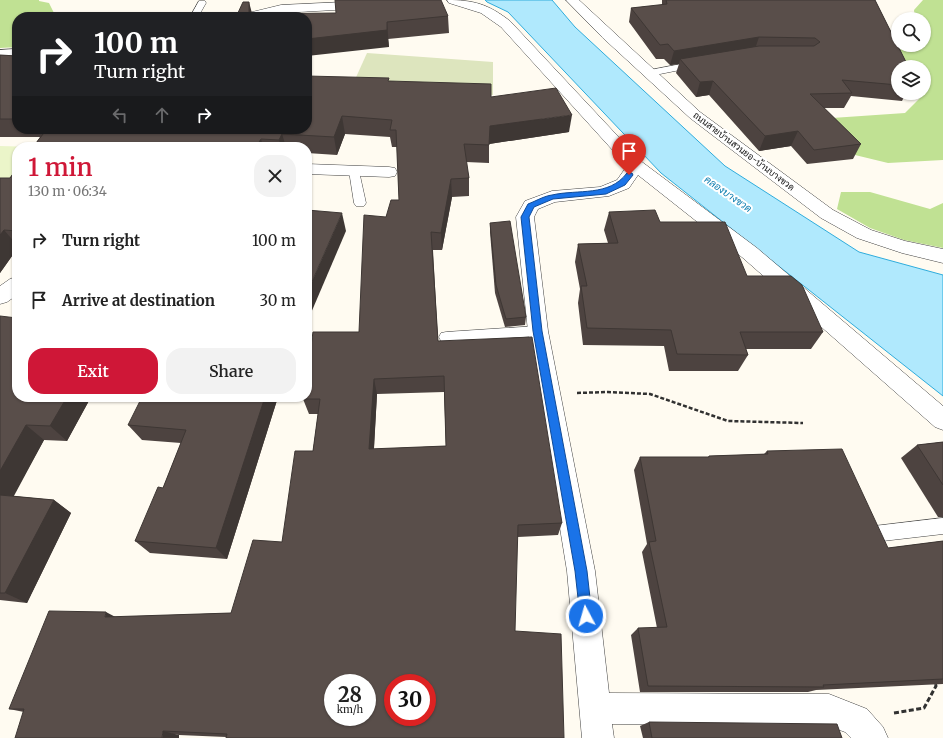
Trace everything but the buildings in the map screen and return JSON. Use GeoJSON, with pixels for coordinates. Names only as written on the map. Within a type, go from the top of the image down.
{"type":"FeatureCollection","features":[{"type":"Feature","properties":{"kind":"street"},"geometry":{"type":"LineString","coordinates":[[453,0],[479,7],[499,17],[636,166],[750,253],[943,420]]}},
{"type":"Feature","properties":{"kind":"street","name":"ถนนสายบ้านสวนยอ-บ้านบางขวด"},"geometry":{"type":"LineString","coordinates":[[572,0],[695,115],[827,214],[864,234],[902,247],[943,256]]}},
{"type":"Feature","properties":{"kind":"street"},"geometry":{"type":"LineString","coordinates":[[269,12],[326,3],[360,3],[376,5]]}},
{"type":"Feature","properties":{"kind":"street"},"geometry":{"type":"LineString","coordinates":[[0,54],[12,53]]}},
{"type":"Feature","properties":{"kind":"street"},"geometry":{"type":"LineString","coordinates":[[598,738],[581,571],[538,331],[525,217],[531,205],[552,197],[603,192],[623,184],[636,166]]}},
{"type":"Feature","properties":{"kind":"street"},"geometry":{"type":"LineString","coordinates":[[312,169],[389,172]]}},
{"type":"Feature","properties":{"kind":"street"},"geometry":{"type":"LineString","coordinates":[[0,297],[12,289]]}},
{"type":"Feature","properties":{"kind":"street"},"geometry":{"type":"LineString","coordinates":[[595,708],[829,710],[864,729]]}},
{"type":"Feature","properties":{"kind":"lane"},"geometry":{"type":"LineString","coordinates":[[197,12],[202,4]]}},
{"type":"Feature","properties":{"kind":"lane"},"geometry":{"type":"LineString","coordinates":[[650,73],[708,62]]}},
{"type":"Feature","properties":{"kind":"lane"},"geometry":{"type":"LineString","coordinates":[[354,171],[360,203]]}},
{"type":"Feature","properties":{"kind":"lane"},"geometry":{"type":"LineString","coordinates":[[446,337],[538,331]]}},
{"type":"Feature","properties":{"kind":"lane"},"geometry":{"type":"LineString","coordinates":[[874,534],[943,526]]}},
{"type":"Feature","properties":{"kind":"path"},"geometry":{"type":"LineString","coordinates":[[548,393],[608,392],[650,394],[728,421],[803,423]]}},
{"type":"Feature","properties":{"kind":"path"},"geometry":{"type":"LineString","coordinates":[[864,729],[924,708],[936,686],[934,679]]}},
{"type":"Feature","properties":{"kind":"green space"},"geometry":{"type":"Polygon","coordinates":[[[0,0],[39,0],[49,3],[54,12],[12,12],[12,47],[0,48],[0,0]]]}},
{"type":"Feature","properties":{"kind":"green space"},"geometry":{"type":"Polygon","coordinates":[[[923,0],[943,0],[943,160],[888,163],[855,155],[832,118],[905,113],[918,100],[931,100],[931,60],[903,60],[896,52],[931,52],[931,12],[914,12],[914,10],[923,0]]]}},
{"type":"Feature","properties":{"kind":"green space"},"geometry":{"type":"Polygon","coordinates":[[[883,31],[891,32],[891,43],[883,31]]]}},
{"type":"Feature","properties":{"kind":"green space"},"geometry":{"type":"Polygon","coordinates":[[[367,53],[493,62],[493,95],[353,84],[367,53]]]}},
{"type":"Feature","properties":{"kind":"green space"},"geometry":{"type":"Polygon","coordinates":[[[0,146],[12,146],[12,181],[0,181],[0,146]]]}},
{"type":"Feature","properties":{"kind":"green space"},"geometry":{"type":"Polygon","coordinates":[[[841,192],[870,192],[930,209],[943,203],[943,248],[904,240],[870,228],[837,209],[841,192]]]}},
{"type":"Feature","properties":{"kind":"water","name":"คลองบางขวด"},"geometry":{"type":"Polygon","coordinates":[[[485,0],[552,0],[575,27],[725,166],[859,252],[943,275],[943,396],[661,173],[508,12],[485,0]]]}},
{"type":"Feature","properties":{"kind":"route"},"geometry":{"type":"LineString","coordinates":[[586,616],[581,571],[538,331],[525,217],[531,205],[552,197],[603,192],[623,184],[629,175]]}}]}
